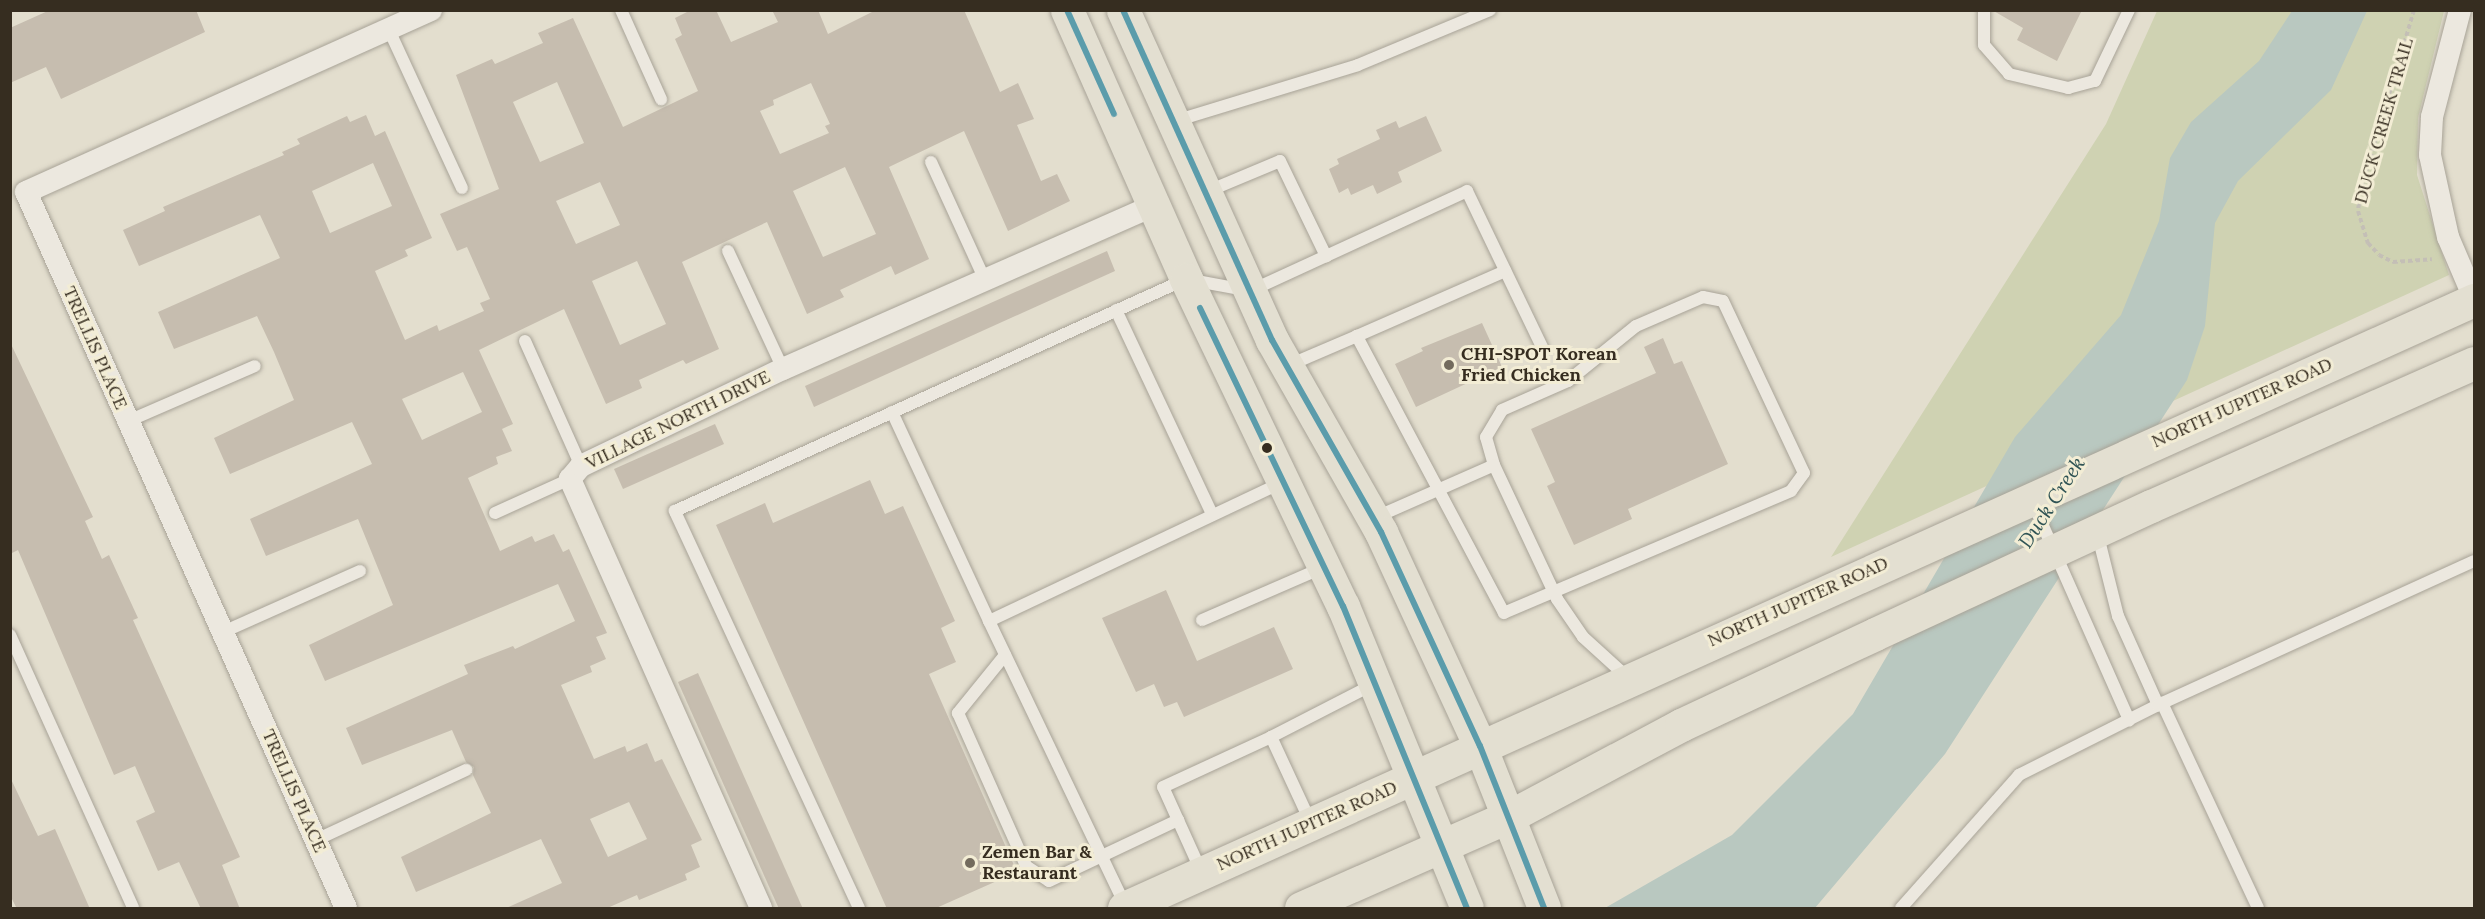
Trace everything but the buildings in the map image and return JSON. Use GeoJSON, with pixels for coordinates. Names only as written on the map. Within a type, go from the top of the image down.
{"type":"FeatureCollection","features":[{"type":"Feature","properties":{"kind":"main road"},"geometry":{"type":"LineString","coordinates":[[1067,10],[1186,279],[1285,482],[1376,683],[1467,909]]}},
{"type":"Feature","properties":{"kind":"main road"},"geometry":{"type":"LineString","coordinates":[[1123,10],[1250,291],[1287,366],[1373,518],[1480,746],[1510,816],[1539,896]]}},
{"type":"Feature","properties":{"kind":"main road","name":"NORTH JUPITER ROAD"},"geometry":{"type":"LineString","coordinates":[[1125,908],[1416,778],[1480,746],[1832,586],[2475,299]]}},
{"type":"Feature","properties":{"kind":"main road"},"geometry":{"type":"LineString","coordinates":[[1301,909],[1443,848],[1510,816],[1713,710],[2097,530],[2475,363]]}},
{"type":"Feature","properties":{"kind":"street","name":"TRELLIS PLACE"},"geometry":{"type":"LineString","coordinates":[[346,909],[26,192],[432,10]]}},
{"type":"Feature","properties":{"kind":"street"},"geometry":{"type":"LineString","coordinates":[[2460,10],[2432,117],[2430,155],[2440,209],[2475,299]]}},
{"type":"Feature","properties":{"kind":"street","name":"VILLAGE NORTH DRIVE"},"geometry":{"type":"LineString","coordinates":[[761,909],[575,473],[783,369],[1154,205]]}},
{"type":"Feature","properties":{"kind":"lane"},"geometry":{"type":"LineString","coordinates":[[621,10],[661,99]]}},
{"type":"Feature","properties":{"kind":"lane"},"geometry":{"type":"LineString","coordinates":[[1173,122],[1358,65],[1490,10]]}},
{"type":"Feature","properties":{"kind":"lane"},"geometry":{"type":"LineString","coordinates":[[1984,10],[1984,45],[2008,74],[2068,88],[2095,81],[2129,10]]}},
{"type":"Feature","properties":{"kind":"lane"},"geometry":{"type":"LineString","coordinates":[[388,30],[462,188]]}},
{"type":"Feature","properties":{"kind":"lane"},"geometry":{"type":"LineString","coordinates":[[1206,193],[1280,161],[1326,256]]}},
{"type":"Feature","properties":{"kind":"lane"},"geometry":{"type":"LineString","coordinates":[[931,162],[985,280]]}},
{"type":"Feature","properties":{"kind":"lane"},"geometry":{"type":"LineString","coordinates":[[859,909],[675,511],[1186,279],[1250,291],[1467,191],[1542,347]]}},
{"type":"Feature","properties":{"kind":"lane"},"geometry":{"type":"LineString","coordinates":[[728,251],[783,369]]}},
{"type":"Feature","properties":{"kind":"lane"},"geometry":{"type":"LineString","coordinates":[[1287,366],[1505,271]]}},
{"type":"Feature","properties":{"kind":"lane"},"geometry":{"type":"LineString","coordinates":[[1357,336],[1401,423],[1440,489],[1504,613],[1553,591],[1791,491],[1804,473],[1724,301],[1704,297],[1636,326],[1568,381],[1502,410],[1486,437],[1494,465],[1553,591],[1583,637],[1629,678]]}},
{"type":"Feature","properties":{"kind":"lane"},"geometry":{"type":"LineString","coordinates":[[1116,310],[1212,514]]}},
{"type":"Feature","properties":{"kind":"lane"},"geometry":{"type":"LineString","coordinates":[[495,513],[575,473],[525,341]]}},
{"type":"Feature","properties":{"kind":"lane"},"geometry":{"type":"LineString","coordinates":[[128,421],[255,366]]}},
{"type":"Feature","properties":{"kind":"lane"},"geometry":{"type":"LineString","coordinates":[[892,412],[1125,908]]}},
{"type":"Feature","properties":{"kind":"lane"},"geometry":{"type":"LineString","coordinates":[[1373,518],[1494,465]]}},
{"type":"Feature","properties":{"kind":"lane"},"geometry":{"type":"LineString","coordinates":[[989,621],[1212,514],[1285,482]]}},
{"type":"Feature","properties":{"kind":"lane"},"geometry":{"type":"LineString","coordinates":[[2031,498],[2128,720]]}},
{"type":"Feature","properties":{"kind":"lane"},"geometry":{"type":"LineString","coordinates":[[2097,530],[2118,616],[2258,909]]}},
{"type":"Feature","properties":{"kind":"lane"},"geometry":{"type":"LineString","coordinates":[[1901,909],[2019,775],[2160,704],[2475,561]]}},
{"type":"Feature","properties":{"kind":"lane"},"geometry":{"type":"LineString","coordinates":[[1202,620],[1323,567]]}},
{"type":"Feature","properties":{"kind":"lane"},"geometry":{"type":"LineString","coordinates":[[223,632],[360,571]]}},
{"type":"Feature","properties":{"kind":"lane"},"geometry":{"type":"LineString","coordinates":[[10,635],[134,909]]}},
{"type":"Feature","properties":{"kind":"lane"},"geometry":{"type":"LineString","coordinates":[[1005,655],[958,713],[1026,866],[1049,881],[1178,820]]}},
{"type":"Feature","properties":{"kind":"lane"},"geometry":{"type":"LineString","coordinates":[[1202,873],[1163,787],[1271,737],[1376,683]]}},
{"type":"Feature","properties":{"kind":"lane"},"geometry":{"type":"LineString","coordinates":[[1271,737],[1312,824]]}},
{"type":"Feature","properties":{"kind":"lane"},"geometry":{"type":"LineString","coordinates":[[316,840],[466,770]]}},
{"type":"Feature","properties":{"kind":"path","name":"DUCK CREEK TRAIL"},"geometry":{"type":"LineString","coordinates":[[2414,10],[2361,189],[2360,226],[2379,255],[2393,262],[2456,254]]}},
{"type":"Feature","properties":{"kind":"green space"},"geometry":{"type":"Polygon","coordinates":[[[2157,11],[2444,11],[2418,118],[2417,175],[2449,275],[1831,557],[2106,124],[2157,11]]]}},
{"type":"Feature","properties":{"kind":"water","name":"Duck Creek"},"geometry":{"type":"Polygon","coordinates":[[[2292,11],[2367,11],[2331,90],[2238,181],[2215,223],[2205,326],[2187,380],[1945,754],[1815,908],[1605,908],[1732,835],[1853,714],[2015,437],[2121,315],[2159,221],[2170,158],[2191,122],[2259,61],[2292,11]]]}},
{"type":"Feature","properties":{"kind":"transit line"},"geometry":{"type":"LineString","coordinates":[[1067,10],[1114,114]]}},
{"type":"Feature","properties":{"kind":"transit line"},"geometry":{"type":"LineString","coordinates":[[1123,10],[1272,340],[1381,532],[1480,746],[1544,908]]}},
{"type":"Feature","properties":{"kind":"transit line"},"geometry":{"type":"LineString","coordinates":[[1200,308],[1343,606],[1467,908]]}},
{"type":"Feature","properties":{"kind":"place","name":"CHI-SPOT Korean Fried Chicken"},"geometry":{"type":"Point","coordinates":[1449,365]}},
{"type":"Feature","properties":{"kind":"place","name":"Zemen Bar & Restaurant"},"geometry":{"type":"Point","coordinates":[970,863]}}]}
